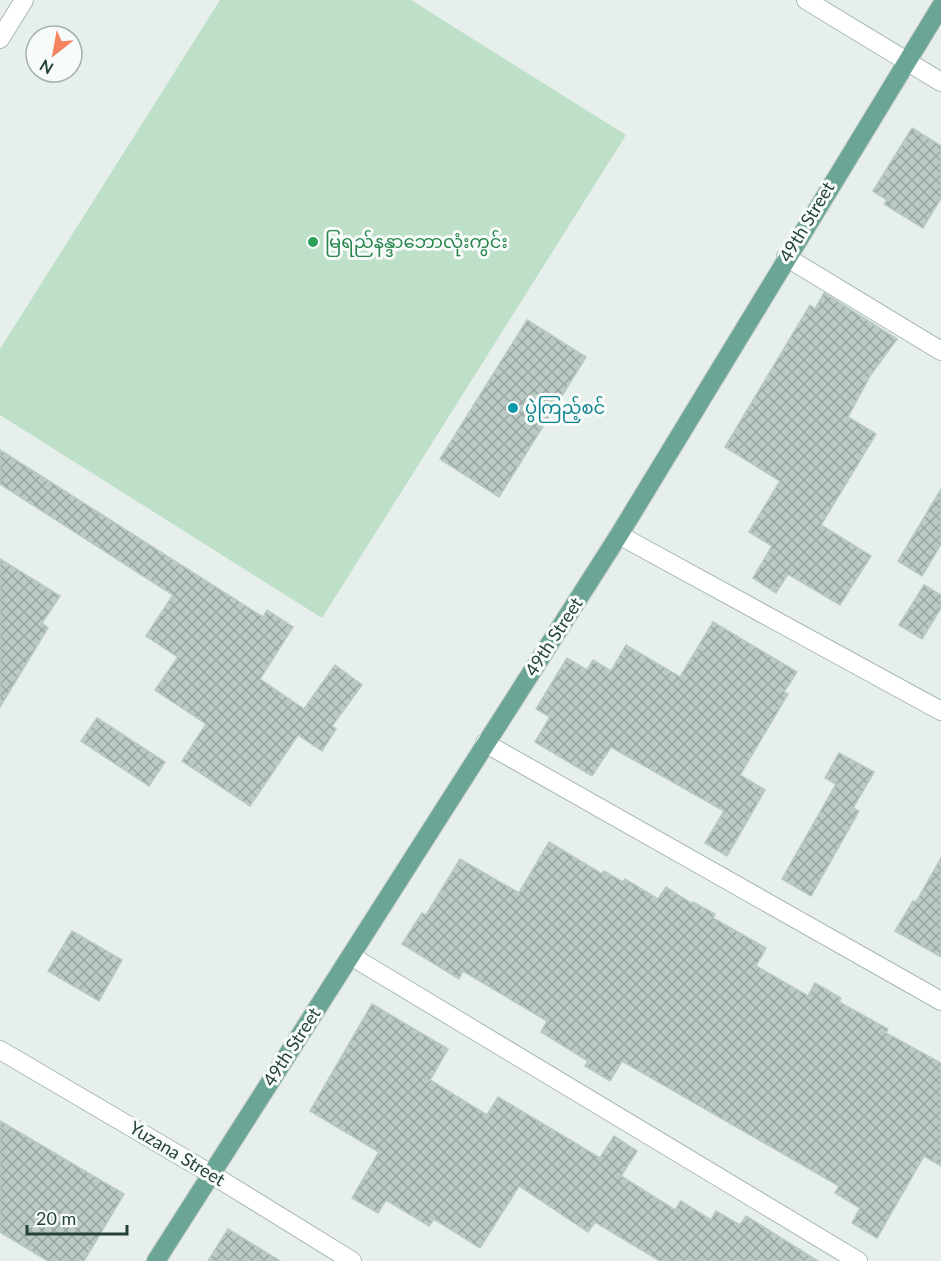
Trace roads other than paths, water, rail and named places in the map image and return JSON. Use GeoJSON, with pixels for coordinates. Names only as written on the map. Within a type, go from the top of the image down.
{"type":"FeatureCollection","features":[{"type":"Feature","properties":{"kind":"main road","name":"49th Street"},"geometry":{"type":"LineString","coordinates":[[156,1261],[619,535],[786,257],[941,6]]}},
{"type":"Feature","properties":{"kind":"street"},"geometry":{"type":"LineString","coordinates":[[0,39],[24,0]]}},
{"type":"Feature","properties":{"kind":"street"},"geometry":{"type":"LineString","coordinates":[[806,0],[941,82]]}},
{"type":"Feature","properties":{"kind":"street"},"geometry":{"type":"LineString","coordinates":[[786,257],[941,351]]}},
{"type":"Feature","properties":{"kind":"street"},"geometry":{"type":"LineString","coordinates":[[619,535],[941,711]]}},
{"type":"Feature","properties":{"kind":"street"},"geometry":{"type":"LineString","coordinates":[[485,743],[941,1001]]}},
{"type":"Feature","properties":{"kind":"street"},"geometry":{"type":"LineString","coordinates":[[351,956],[858,1261]]}},
{"type":"Feature","properties":{"kind":"street","name":"Yuzana Street"},"geometry":{"type":"LineString","coordinates":[[0,1050],[211,1174],[352,1261]]}},
{"type":"Feature","properties":{"kind":"place","name":"မြရည်နန္ဒာဘောလုံးကွင်း"},"geometry":{"type":"Point","coordinates":[313,242]}},
{"type":"Feature","properties":{"kind":"place","name":"ပွဲကြည့်စင်"},"geometry":{"type":"Point","coordinates":[513,408]}}]}
